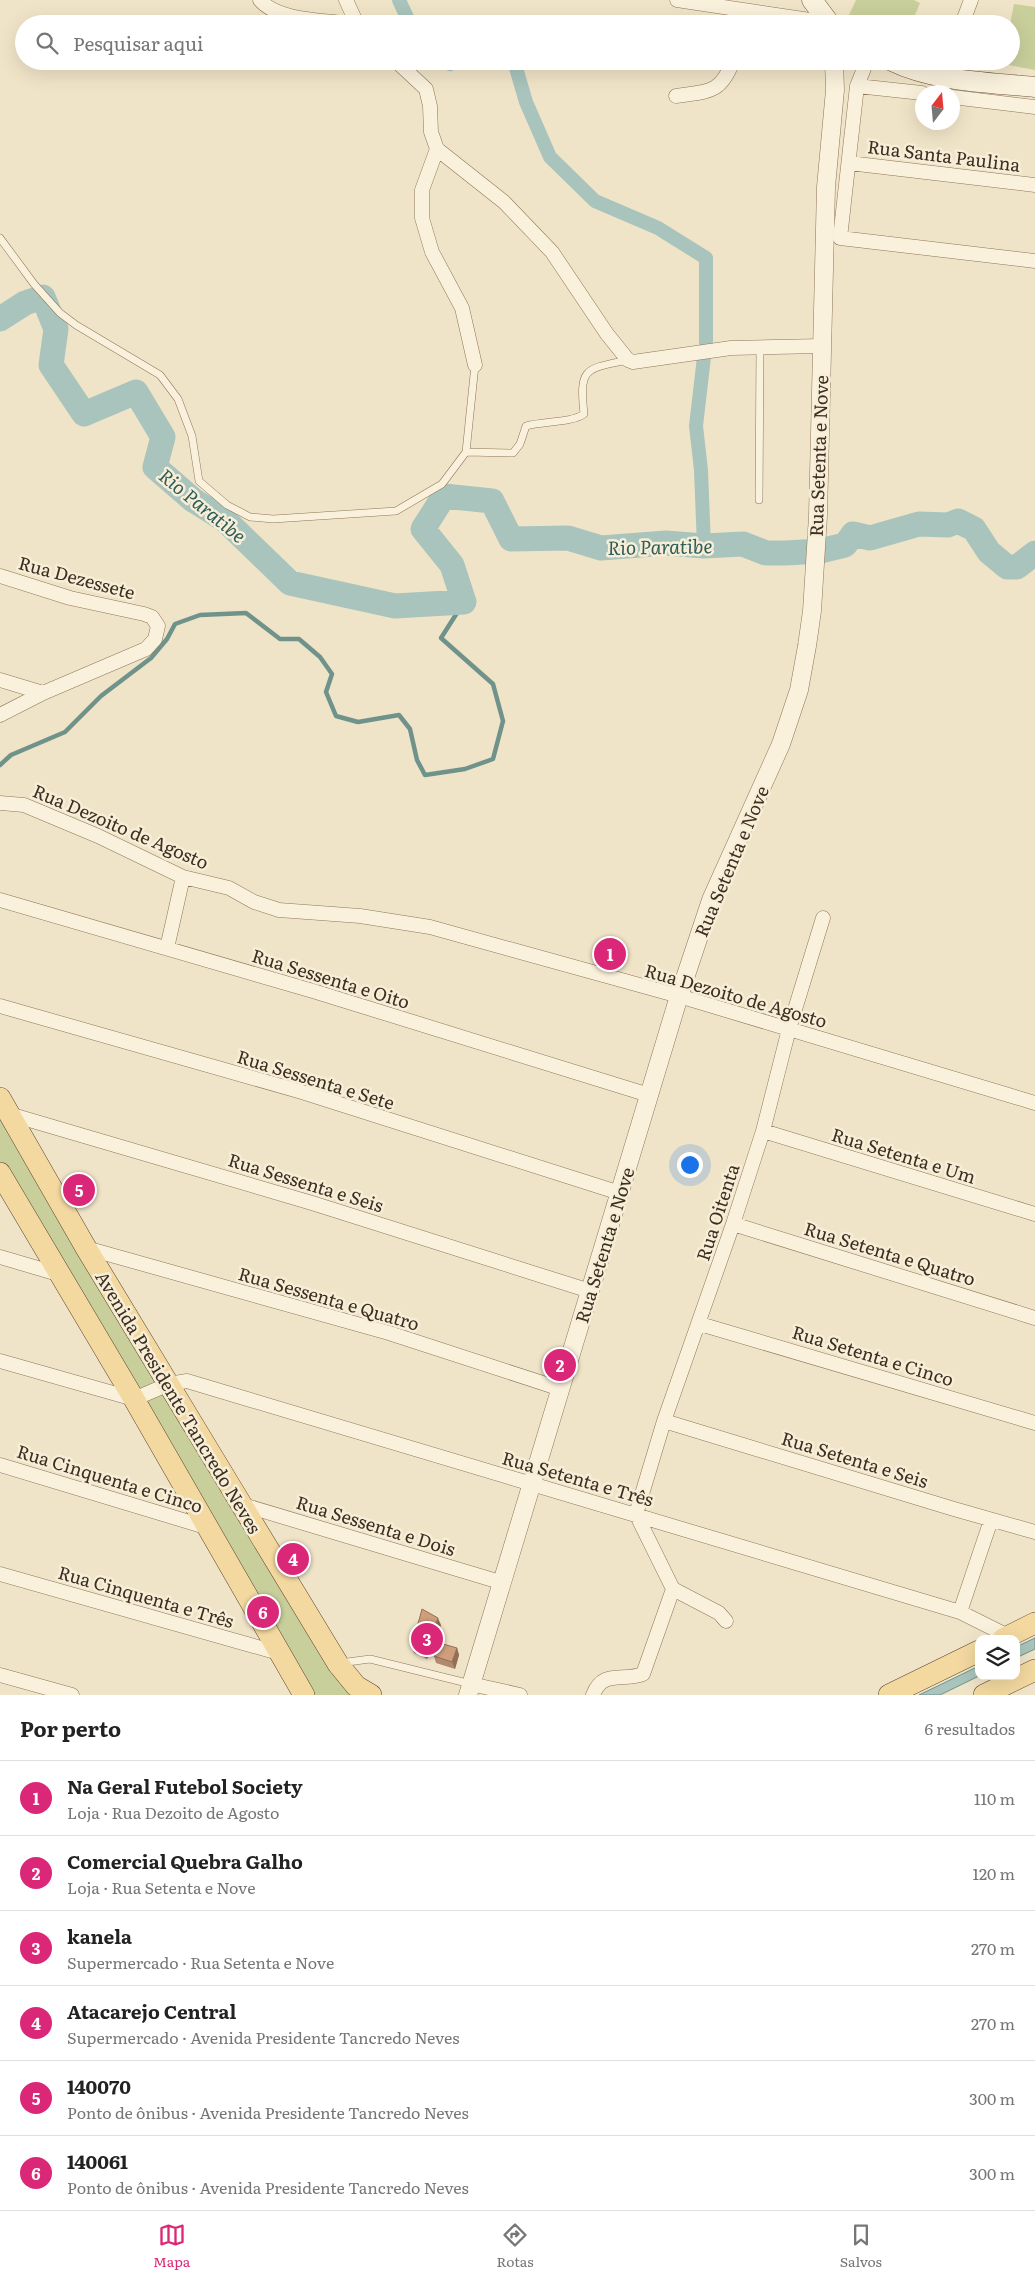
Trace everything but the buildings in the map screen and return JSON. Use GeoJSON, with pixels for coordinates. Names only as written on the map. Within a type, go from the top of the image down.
{"type":"FeatureCollection","features":[{"type":"Feature","properties":{"kind":"main road"},"geometry":{"type":"LineString","coordinates":[[812,0],[819,15]]}},
{"type":"Feature","properties":{"kind":"main road"},"geometry":{"type":"LineString","coordinates":[[914,70],[951,79],[1035,87]]}},
{"type":"Feature","properties":{"kind":"main road","name":"Avenida Presidente Tancredo Neves"},"geometry":{"type":"LineString","coordinates":[[5,1106],[86,1248],[338,1664],[356,1686],[371,1695]]}},
{"type":"Feature","properties":{"kind":"main road","name":"Avenida Presidente Tancredo Neves"},"geometry":{"type":"LineString","coordinates":[[0,1173],[58,1274],[134,1399],[304,1695]]}},
{"type":"Feature","properties":{"kind":"main road"},"geometry":{"type":"LineString","coordinates":[[1009,1635],[1035,1623]]}},
{"type":"Feature","properties":{"kind":"main road"},"geometry":{"type":"LineString","coordinates":[[890,1695],[975,1653]]}},
{"type":"Feature","properties":{"kind":"main road"},"geometry":{"type":"LineString","coordinates":[[984,1695],[1035,1670]]}},
{"type":"Feature","properties":{"kind":"street"},"geometry":{"type":"LineString","coordinates":[[260,0],[266,7],[280,14],[287,15]]}},
{"type":"Feature","properties":{"kind":"street"},"geometry":{"type":"LineString","coordinates":[[346,0],[354,15]]}},
{"type":"Feature","properties":{"kind":"street"},"geometry":{"type":"LineString","coordinates":[[678,0],[772,15]]}},
{"type":"Feature","properties":{"kind":"street"},"geometry":{"type":"LineString","coordinates":[[965,15],[971,0]]}},
{"type":"Feature","properties":{"kind":"street"},"geometry":{"type":"LineString","coordinates":[[406,70],[426,89],[430,106],[430,132],[437,149],[504,202],[552,252],[628,360],[633,362],[721,349],[822,346]]}},
{"type":"Feature","properties":{"kind":"street"},"geometry":{"type":"LineString","coordinates":[[676,96],[715,89],[721,84],[728,70]]}},
{"type":"Feature","properties":{"kind":"street","name":"Rua Setenta e Nove"},"geometry":{"type":"LineString","coordinates":[[470,1689],[500,1582],[561,1389],[679,996],[711,900],[781,744],[799,690],[812,611],[818,516],[822,346],[832,238],[826,187],[835,90],[834,70]]}},
{"type":"Feature","properties":{"kind":"street"},"geometry":{"type":"LineString","coordinates":[[864,70],[857,86],[849,163],[832,238],[1035,262]]}},
{"type":"Feature","properties":{"kind":"street"},"geometry":{"type":"LineString","coordinates":[[951,79],[1035,107]]}},
{"type":"Feature","properties":{"kind":"street"},"geometry":{"type":"LineString","coordinates":[[857,86],[915,92]]}},
{"type":"Feature","properties":{"kind":"street"},"geometry":{"type":"LineString","coordinates":[[437,149],[422,190],[422,218],[432,252],[462,308],[475,365]]}},
{"type":"Feature","properties":{"kind":"street","name":"Rua Santa Paulina"},"geometry":{"type":"LineString","coordinates":[[849,163],[1035,185]]}},
{"type":"Feature","properties":{"kind":"street","name":"Rua Dezessete"},"geometry":{"type":"LineString","coordinates":[[0,576],[70,598],[144,614],[152,617],[158,626],[155,639],[146,649],[43,693]]}},
{"type":"Feature","properties":{"kind":"street"},"geometry":{"type":"LineString","coordinates":[[0,680],[43,693]]}},
{"type":"Feature","properties":{"kind":"street"},"geometry":{"type":"LineString","coordinates":[[0,716],[43,693]]}},
{"type":"Feature","properties":{"kind":"street","name":"Rua Dezoito de Agosto"},"geometry":{"type":"LineString","coordinates":[[0,803],[24,805],[183,877],[229,888],[254,902],[279,910],[360,916],[430,927],[679,996],[1035,1103]]}},
{"type":"Feature","properties":{"kind":"street"},"geometry":{"type":"LineString","coordinates":[[167,948],[183,877]]}},
{"type":"Feature","properties":{"kind":"street","name":"Rua Sessenta e Oito"},"geometry":{"type":"LineString","coordinates":[[0,900],[167,948],[649,1095]]}},
{"type":"Feature","properties":{"kind":"street","name":"Rua Oitenta"},"geometry":{"type":"LineString","coordinates":[[636,1514],[664,1420],[700,1324],[734,1224],[763,1131],[789,1029],[823,918]]}},
{"type":"Feature","properties":{"kind":"street","name":"Rua Sessenta e Sete"},"geometry":{"type":"LineString","coordinates":[[0,1006],[302,1092],[620,1193]]}},
{"type":"Feature","properties":{"kind":"street","name":"Rua Sessenta e Seis"},"geometry":{"type":"LineString","coordinates":[[5,1106],[590,1291]]}},
{"type":"Feature","properties":{"kind":"street","name":"Rua Setenta e Um"},"geometry":{"type":"LineString","coordinates":[[763,1131],[1035,1214]]}},
{"type":"Feature","properties":{"kind":"street","name":"Rua Setenta e Quatro"},"geometry":{"type":"LineString","coordinates":[[734,1224],[1035,1318]]}},
{"type":"Feature","properties":{"kind":"street","name":"Rua Sessenta e Quatro"},"geometry":{"type":"LineString","coordinates":[[86,1248],[389,1333],[561,1389]]}},
{"type":"Feature","properties":{"kind":"street"},"geometry":{"type":"LineString","coordinates":[[0,1258],[58,1274]]}},
{"type":"Feature","properties":{"kind":"street","name":"Rua Setenta e Cinco"},"geometry":{"type":"LineString","coordinates":[[700,1324],[1035,1423]]}},
{"type":"Feature","properties":{"kind":"street"},"geometry":{"type":"LineString","coordinates":[[0,1361],[134,1399]]}},
{"type":"Feature","properties":{"kind":"street","name":"Rua Setenta e Três"},"geometry":{"type":"LineString","coordinates":[[134,1399],[169,1384],[187,1381],[960,1612],[1001,1635]]}},
{"type":"Feature","properties":{"kind":"street","name":"Rua Setenta e Seis"},"geometry":{"type":"LineString","coordinates":[[664,1420],[1035,1532]]}},
{"type":"Feature","properties":{"kind":"street","name":"Rua Cinquenta e Cinco"},"geometry":{"type":"LineString","coordinates":[[0,1465],[209,1528]]}},
{"type":"Feature","properties":{"kind":"street","name":"Rua Sessenta e Dois"},"geometry":{"type":"LineString","coordinates":[[240,1504],[500,1582]]}},
{"type":"Feature","properties":{"kind":"street"},"geometry":{"type":"LineString","coordinates":[[636,1514],[673,1589],[719,1612],[726,1621]]}},
{"type":"Feature","properties":{"kind":"street"},"geometry":{"type":"LineString","coordinates":[[960,1612],[991,1520]]}},
{"type":"Feature","properties":{"kind":"street","name":"Rua Cinquenta e Três"},"geometry":{"type":"LineString","coordinates":[[0,1574],[282,1654]]}},
{"type":"Feature","properties":{"kind":"street"},"geometry":{"type":"LineString","coordinates":[[593,1695],[598,1685],[604,1680],[644,1674],[673,1589]]}},
{"type":"Feature","properties":{"kind":"street"},"geometry":{"type":"LineString","coordinates":[[0,1675],[46,1691],[72,1695]]}},
{"type":"Feature","properties":{"kind":"street"},"geometry":{"type":"LineString","coordinates":[[470,1689],[520,1695]]}},
{"type":"Feature","properties":{"kind":"lane"},"geometry":{"type":"LineString","coordinates":[[0,238],[34,284],[60,313],[76,325],[160,375],[178,399],[192,436],[199,481],[227,505],[250,517],[273,518],[396,511],[442,484],[466,452],[475,365]]}},
{"type":"Feature","properties":{"kind":"lane"},"geometry":{"type":"LineString","coordinates":[[759,500],[760,347]]}},
{"type":"Feature","properties":{"kind":"lane"},"geometry":{"type":"LineString","coordinates":[[466,452],[513,453],[520,444],[526,426],[541,421],[578,418],[584,414],[581,387],[584,377],[593,367],[628,360]]}},
{"type":"Feature","properties":{"kind":"lane"},"geometry":{"type":"LineString","coordinates":[[338,1664],[370,1659],[470,1689]]}},
{"type":"Feature","properties":{"kind":"green space"},"geometry":{"type":"Polygon","coordinates":[[[856,0],[914,0],[920,3],[915,15],[849,15],[856,0]]]}},
{"type":"Feature","properties":{"kind":"green space"},"geometry":{"type":"Polygon","coordinates":[[[1014,4],[1035,7],[1035,70],[1020,67],[1020,15],[1012,15],[1014,4]]]}},
{"type":"Feature","properties":{"kind":"green space"},"geometry":{"type":"Polygon","coordinates":[[[0,1109],[358,1695],[315,1695],[0,1164],[0,1109]]]}},
{"type":"Feature","properties":{"kind":"water"},"geometry":{"type":"Polygon","coordinates":[[[1035,1638],[1035,1649],[1020,1656],[1020,1645],[1035,1638]]]}},
{"type":"Feature","properties":{"kind":"water"},"geometry":{"type":"Polygon","coordinates":[[[975,1668],[975,1678],[940,1695],[919,1695],[975,1668]]]}},
{"type":"Feature","properties":{"kind":"waterway"},"geometry":{"type":"LineString","coordinates":[[399,0],[406,15]]}},
{"type":"Feature","properties":{"kind":"waterway"},"geometry":{"type":"LineString","coordinates":[[517,70],[526,102],[550,157],[595,201],[658,228],[706,258],[706,344]]}},
{"type":"Feature","properties":{"kind":"waterway","name":"Rio Paratibe"},"geometry":{"type":"LineString","coordinates":[[0,319],[25,303],[43,297],[56,329],[51,365],[84,414],[136,392],[163,437],[155,467],[193,500],[225,520],[290,583],[395,606],[464,602],[452,565],[423,529],[444,496],[492,501],[511,539],[568,538],[601,548],[666,543],[704,546],[743,544],[766,553],[820,551],[845,545],[853,534],[870,538],[919,524],[948,525],[958,521],[974,529],[989,552],[1007,567],[1017,567],[1035,553]]}},
{"type":"Feature","properties":{"kind":"waterway"},"geometry":{"type":"LineString","coordinates":[[704,357],[696,426],[701,470],[704,546]]}},
{"type":"Feature","properties":{"kind":"waterway"},"geometry":{"type":"LineString","coordinates":[[0,765],[11,755],[65,732],[101,696],[151,658],[167,639],[175,624],[200,615],[246,613],[280,639],[299,639],[320,657],[332,674],[326,692],[336,716],[358,722],[399,715],[410,729],[417,760],[425,775],[465,769],[493,759],[503,721],[493,684],[441,638],[464,602]]}},
{"type":"Feature","properties":{"kind":"place","name":"Na Geral Futebol Society"},"geometry":{"type":"Point","coordinates":[610,954]}},
{"type":"Feature","properties":{"kind":"place","name":"140070"},"geometry":{"type":"Point","coordinates":[79,1190]}},
{"type":"Feature","properties":{"kind":"place","name":"Comercial Quebra Galho"},"geometry":{"type":"Point","coordinates":[560,1365]}},
{"type":"Feature","properties":{"kind":"place","name":"Atacarejo Central"},"geometry":{"type":"Point","coordinates":[293,1559]}},
{"type":"Feature","properties":{"kind":"place","name":"140061"},"geometry":{"type":"Point","coordinates":[263,1612]}},
{"type":"Feature","properties":{"kind":"place","name":"kanela"},"geometry":{"type":"Point","coordinates":[427,1639]}}]}
